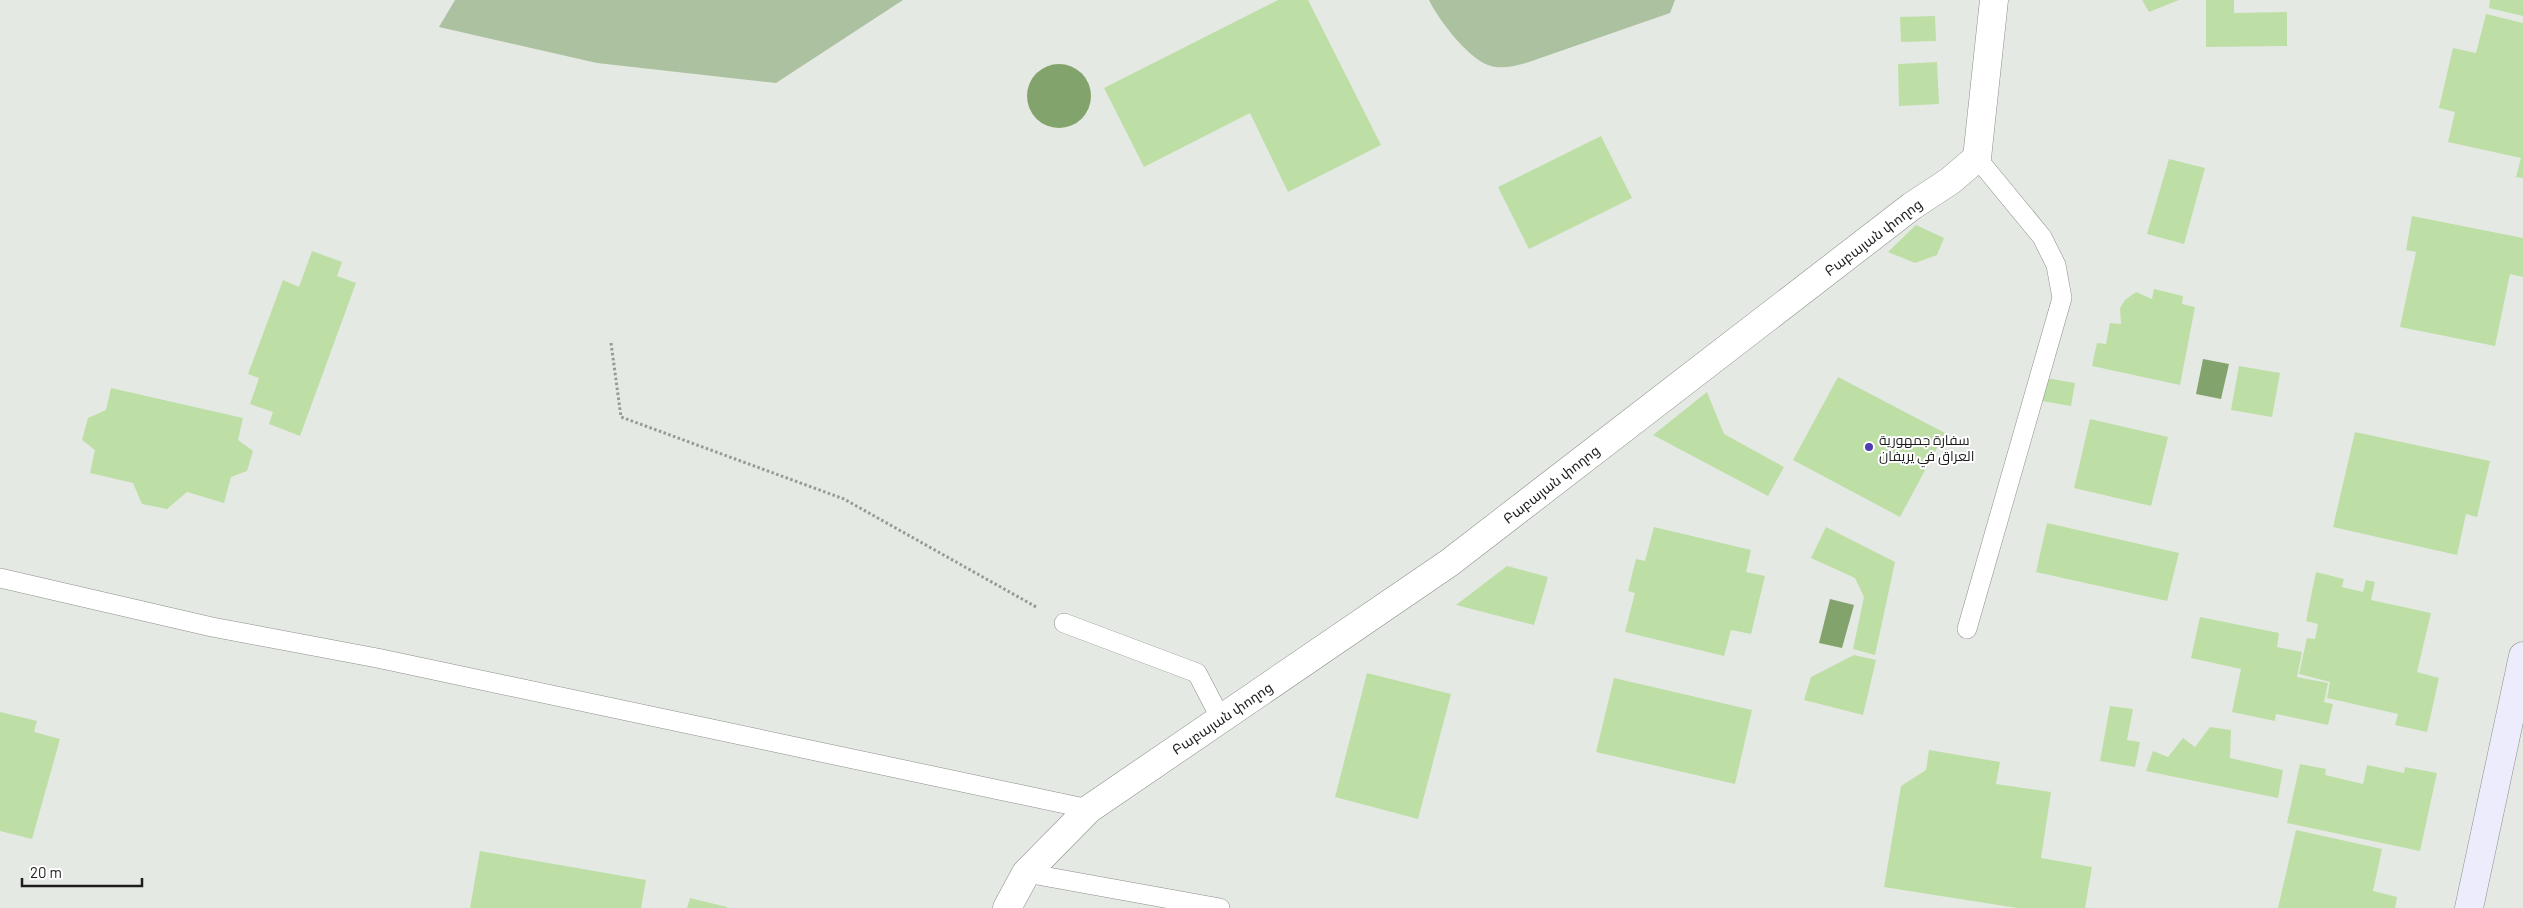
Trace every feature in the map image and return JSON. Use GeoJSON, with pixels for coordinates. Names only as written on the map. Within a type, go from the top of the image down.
{"type":"FeatureCollection","features":[{"type":"Feature","properties":{"kind":"street"},"geometry":{"type":"LineString","coordinates":[[1977,158],[1994,0]]}},
{"type":"Feature","properties":{"kind":"street","name":"Բաբայան փողոց"},"geometry":{"type":"LineString","coordinates":[[1007,908],[1026,873],[1089,810],[1449,563],[1912,206],[1950,182],[1977,158]]}},
{"type":"Feature","properties":{"kind":"street"},"geometry":{"type":"LineString","coordinates":[[2468,908],[2523,656]]}},
{"type":"Feature","properties":{"kind":"lane"},"geometry":{"type":"LineString","coordinates":[[1967,629],[2062,298],[2056,264],[2042,237],[1977,158]]}},
{"type":"Feature","properties":{"kind":"lane"},"geometry":{"type":"LineString","coordinates":[[0,578],[212,627],[377,658],[1089,810]]}},
{"type":"Feature","properties":{"kind":"lane"},"geometry":{"type":"LineString","coordinates":[[1064,622],[1196,674],[1221,718]]}},
{"type":"Feature","properties":{"kind":"lane"},"geometry":{"type":"LineString","coordinates":[[1026,873],[1220,908]]}},
{"type":"Feature","properties":{"kind":"path"},"geometry":{"type":"LineString","coordinates":[[611,343],[621,417],[844,499],[1064,622]]}},
{"type":"Feature","properties":{"kind":"shaded area"},"geometry":{"type":"Polygon","coordinates":[[[455,0],[903,0],[776,83],[597,63],[439,27],[455,0]]]}},
{"type":"Feature","properties":{"kind":"shaded area"},"geometry":{"type":"Polygon","coordinates":[[[1429,0],[1675,0],[1670,13],[1526,63],[1502,67],[1488,65],[1480,61],[1462,46],[1446,27],[1429,0]]]}},
{"type":"Feature","properties":{"kind":"shaded area"},"geometry":{"type":"Polygon","coordinates":[[[1059,64],[1077,70],[1085,78],[1091,96],[1085,114],[1077,122],[1059,128],[1041,122],[1033,114],[1027,96],[1033,78],[1041,70],[1059,64]]]}},
{"type":"Feature","properties":{"kind":"shaded area"},"geometry":{"type":"Polygon","coordinates":[[[2203,359],[2229,364],[2221,399],[2196,394],[2203,359]]]}},
{"type":"Feature","properties":{"kind":"shaded area"},"geometry":{"type":"Polygon","coordinates":[[[1830,599],[1854,605],[1842,648],[1819,643],[1830,599]]]}},
{"type":"Feature","properties":{"kind":"building"},"geometry":{"type":"Polygon","coordinates":[[[1278,0],[1308,0],[1381,145],[1288,192],[1250,113],[1144,167],[1104,88],[1278,0]]]}},
{"type":"Feature","properties":{"kind":"building"},"geometry":{"type":"Polygon","coordinates":[[[2142,0],[2179,0],[2149,12],[2142,0]]]}},
{"type":"Feature","properties":{"kind":"building"},"geometry":{"type":"Polygon","coordinates":[[[2206,0],[2234,0],[2234,13],[2287,12],[2287,46],[2206,47],[2206,0]]]}},
{"type":"Feature","properties":{"kind":"building"},"geometry":{"type":"Polygon","coordinates":[[[2490,0],[2523,0],[2523,16],[2489,8],[2490,0]]]}},
{"type":"Feature","properties":{"kind":"building"},"geometry":{"type":"Polygon","coordinates":[[[2486,14],[2523,23],[2523,178],[2516,177],[2521,158],[2448,142],[2455,112],[2439,108],[2453,48],[2476,53],[2486,14]]]}},
{"type":"Feature","properties":{"kind":"building"},"geometry":{"type":"Polygon","coordinates":[[[1935,16],[1936,41],[1901,42],[1900,17],[1935,16]]]}},
{"type":"Feature","properties":{"kind":"building"},"geometry":{"type":"Polygon","coordinates":[[[1937,62],[1939,104],[1899,106],[1898,64],[1937,62]]]}},
{"type":"Feature","properties":{"kind":"building"},"geometry":{"type":"Polygon","coordinates":[[[1601,136],[1632,198],[1529,249],[1498,187],[1601,136]]]}},
{"type":"Feature","properties":{"kind":"building"},"geometry":{"type":"Polygon","coordinates":[[[2169,159],[2205,168],[2184,244],[2147,234],[2169,159]]]}},
{"type":"Feature","properties":{"kind":"building"},"geometry":{"type":"Polygon","coordinates":[[[2412,216],[2523,238],[2523,277],[2510,274],[2495,346],[2400,327],[2416,252],[2406,250],[2412,216]]]}},
{"type":"Feature","properties":{"kind":"building"},"geometry":{"type":"Polygon","coordinates":[[[1916,225],[1944,238],[1937,255],[1915,263],[1888,252],[1916,225]]]}},
{"type":"Feature","properties":{"kind":"building"},"geometry":{"type":"Polygon","coordinates":[[[312,251],[342,262],[337,276],[356,283],[300,436],[269,424],[273,412],[250,404],[259,378],[248,374],[283,280],[299,287],[312,251]]]}},
{"type":"Feature","properties":{"kind":"building"},"geometry":{"type":"Polygon","coordinates":[[[2154,289],[2183,296],[2182,304],[2195,307],[2180,385],[2092,366],[2097,343],[2106,344],[2110,323],[2121,324],[2120,308],[2125,300],[2136,292],[2152,299],[2154,289]]]}},
{"type":"Feature","properties":{"kind":"building"},"geometry":{"type":"Polygon","coordinates":[[[2239,366],[2280,373],[2272,417],[2231,410],[2239,366]]]}},
{"type":"Feature","properties":{"kind":"building","name":"سفارة جمهورية العراق في يريفان"},"geometry":{"type":"Polygon","coordinates":[[[1838,377],[1945,433],[1900,517],[1793,460],[1838,377]]]}},
{"type":"Feature","properties":{"kind":"building"},"geometry":{"type":"Polygon","coordinates":[[[2046,378],[2075,383],[2071,406],[2042,401],[2046,378]]]}},
{"type":"Feature","properties":{"kind":"building"},"geometry":{"type":"Polygon","coordinates":[[[111,388],[243,418],[238,440],[253,451],[247,471],[231,477],[224,503],[187,492],[167,509],[142,504],[133,483],[90,473],[95,450],[82,440],[88,418],[106,410],[111,388]]]}},
{"type":"Feature","properties":{"kind":"building"},"geometry":{"type":"Polygon","coordinates":[[[1707,392],[1724,434],[1784,467],[1768,496],[1653,435],[1707,392]]]}},
{"type":"Feature","properties":{"kind":"building"},"geometry":{"type":"Polygon","coordinates":[[[2090,419],[2168,437],[2151,506],[2074,488],[2090,419]]]}},
{"type":"Feature","properties":{"kind":"building"},"geometry":{"type":"Polygon","coordinates":[[[2355,432],[2490,461],[2477,517],[2466,514],[2457,555],[2333,527],[2355,432]]]}},
{"type":"Feature","properties":{"kind":"building"},"geometry":{"type":"Polygon","coordinates":[[[2047,523],[2179,553],[2167,601],[2036,572],[2047,523]]]}},
{"type":"Feature","properties":{"kind":"building"},"geometry":{"type":"Polygon","coordinates":[[[1654,527],[1751,550],[1746,572],[1765,576],[1751,634],[1731,630],[1724,656],[1625,632],[1635,593],[1628,591],[1636,559],[1645,561],[1654,527]]]}},
{"type":"Feature","properties":{"kind":"building"},"geometry":{"type":"Polygon","coordinates":[[[1826,527],[1895,562],[1875,655],[1853,649],[1864,597],[1855,578],[1811,558],[1826,527]]]}},
{"type":"Feature","properties":{"kind":"building"},"geometry":{"type":"Polygon","coordinates":[[[1507,566],[1548,577],[1534,625],[1456,605],[1507,566]]]}},
{"type":"Feature","properties":{"kind":"building"},"geometry":{"type":"Polygon","coordinates":[[[2316,572],[2344,579],[2342,587],[2363,592],[2366,580],[2375,582],[2371,600],[2431,613],[2417,672],[2439,678],[2427,732],[2395,725],[2398,714],[2327,698],[2330,682],[2299,674],[2307,638],[2315,639],[2318,624],[2306,621],[2316,572]]]}},
{"type":"Feature","properties":{"kind":"building"},"geometry":{"type":"Polygon","coordinates":[[[2200,617],[2279,633],[2277,647],[2302,652],[2297,677],[2328,683],[2324,702],[2333,704],[2328,725],[2276,714],[2275,721],[2232,712],[2241,669],[2191,658],[2200,617]]]}},
{"type":"Feature","properties":{"kind":"building"},"geometry":{"type":"Polygon","coordinates":[[[1854,655],[1876,660],[1863,715],[1804,700],[1811,677],[1854,655]]]}},
{"type":"Feature","properties":{"kind":"building"},"geometry":{"type":"Polygon","coordinates":[[[1367,673],[1451,694],[1418,819],[1335,797],[1367,673]]]}},
{"type":"Feature","properties":{"kind":"building"},"geometry":{"type":"Polygon","coordinates":[[[1614,678],[1752,710],[1735,784],[1596,752],[1614,678]]]}},
{"type":"Feature","properties":{"kind":"building"},"geometry":{"type":"Polygon","coordinates":[[[2110,706],[2133,709],[2127,740],[2140,742],[2135,767],[2100,761],[2110,706]]]}},
{"type":"Feature","properties":{"kind":"building"},"geometry":{"type":"Polygon","coordinates":[[[0,712],[37,721],[34,732],[60,739],[32,839],[0,831],[0,712]]]}},
{"type":"Feature","properties":{"kind":"building"},"geometry":{"type":"Polygon","coordinates":[[[2210,727],[2231,730],[2230,758],[2283,770],[2278,798],[2146,771],[2153,751],[2168,757],[2183,738],[2195,747],[2210,727]]]}},
{"type":"Feature","properties":{"kind":"building"},"geometry":{"type":"Polygon","coordinates":[[[1929,750],[2000,762],[1996,784],[2051,792],[2041,858],[2092,867],[2085,908],[2017,908],[1884,887],[1901,786],[1926,770],[1929,750]]]}},
{"type":"Feature","properties":{"kind":"building"},"geometry":{"type":"Polygon","coordinates":[[[2300,764],[2326,769],[2325,775],[2363,784],[2367,765],[2404,773],[2405,767],[2437,773],[2420,851],[2287,823],[2300,764]]]}},
{"type":"Feature","properties":{"kind":"building"},"geometry":{"type":"Polygon","coordinates":[[[2296,830],[2382,849],[2373,891],[2397,897],[2395,908],[2278,908],[2296,830]]]}},
{"type":"Feature","properties":{"kind":"building"},"geometry":{"type":"Polygon","coordinates":[[[480,851],[646,880],[641,908],[470,908],[480,851]]]}},
{"type":"Feature","properties":{"kind":"building"},"geometry":{"type":"Polygon","coordinates":[[[690,898],[727,907],[727,908],[687,908],[690,898]]]}},
{"type":"Feature","properties":{"kind":"place","name":"سفارة جمهورية العراق في يريفان"},"geometry":{"type":"Point","coordinates":[1869,447]}}]}
